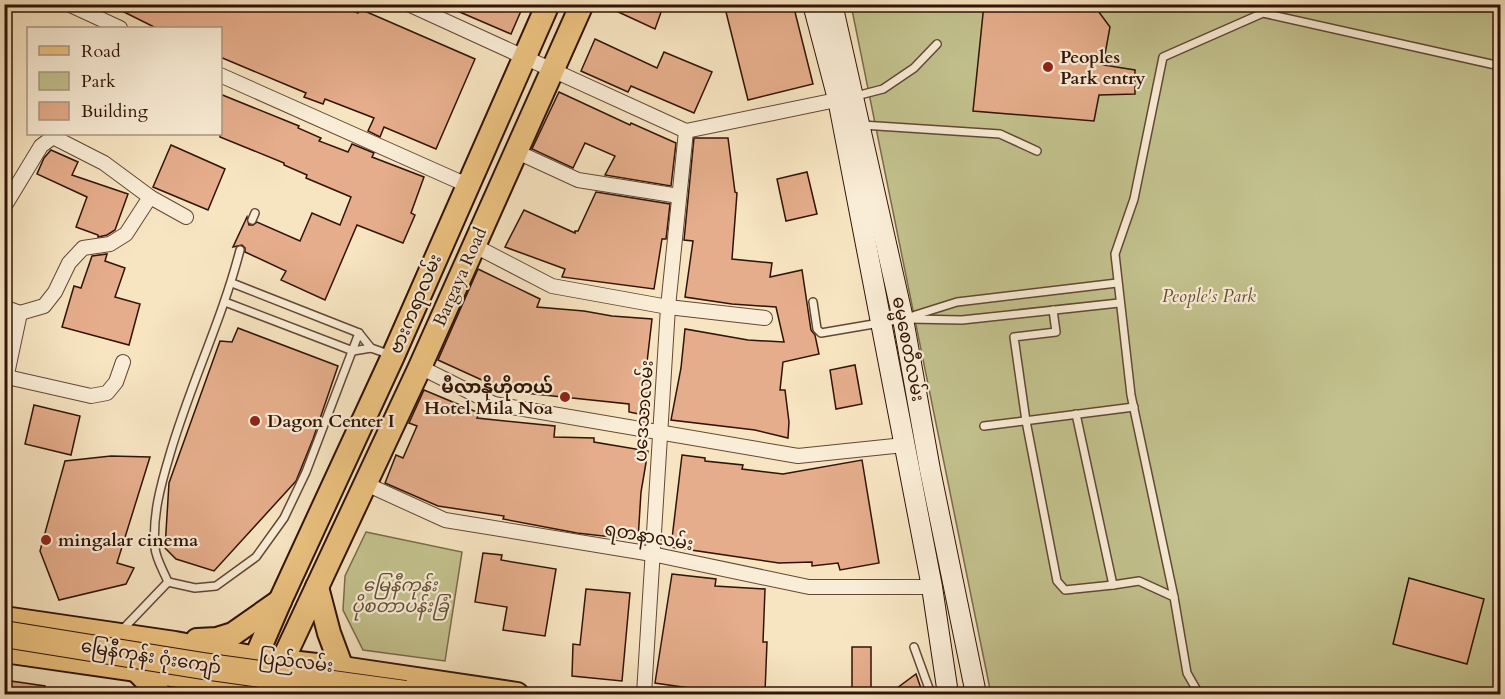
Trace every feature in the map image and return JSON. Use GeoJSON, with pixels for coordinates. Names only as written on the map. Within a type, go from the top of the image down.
{"type":"FeatureCollection","features":[{"type":"Feature","properties":{"kind":"highway","name":"မြေနီကုန်း ဂုံးကျော်"},"geometry":{"type":"LineString","coordinates":[[4,634],[203,666],[405,694]]}},
{"type":"Feature","properties":{"kind":"main road","name":"ဗားကရာလမ်း"},"geometry":{"type":"LineString","coordinates":[[242,691],[280,601],[393,356],[548,4]]}},
{"type":"Feature","properties":{"kind":"main road"},"geometry":{"type":"LineString","coordinates":[[553,69],[582,4]]}},
{"type":"Feature","properties":{"kind":"main road","name":"ဓမ္မစေတီလမ်း"},"geometry":{"type":"LineString","coordinates":[[813,4],[846,98],[859,124],[903,319],[930,470],[975,694]]}},
{"type":"Feature","properties":{"kind":"main road","name":"ဓမ္မစေတီလမ်း"},"geometry":{"type":"LineString","coordinates":[[832,4],[880,324],[932,587],[948,694]]}},
{"type":"Feature","properties":{"kind":"main road","name":"Bargaya Road"},"geometry":{"type":"LineString","coordinates":[[366,484],[553,69]]}},
{"type":"Feature","properties":{"kind":"main road"},"geometry":{"type":"LineString","coordinates":[[393,356],[420,367]]}},
{"type":"Feature","properties":{"kind":"main road"},"geometry":{"type":"LineString","coordinates":[[268,693],[366,484]]}},
{"type":"Feature","properties":{"kind":"main road"},"geometry":{"type":"LineString","coordinates":[[317,587],[329,633],[342,668]]}},
{"type":"Feature","properties":{"kind":"main road"},"geometry":{"type":"LineString","coordinates":[[174,643],[217,639],[233,634],[280,601]]}},
{"type":"Feature","properties":{"kind":"main road","name":"ပြည်လမ်း"},"geometry":{"type":"LineString","coordinates":[[4,618],[119,634],[256,658],[342,668],[517,694]]}},
{"type":"Feature","properties":{"kind":"main road","name":"ပြည်လမ်း"},"geometry":{"type":"LineString","coordinates":[[4,651],[137,671],[242,691],[303,694]]}},
{"type":"Feature","properties":{"kind":"main road"},"geometry":{"type":"LineString","coordinates":[[137,671],[160,694]]}},
{"type":"Feature","properties":{"kind":"street"},"geometry":{"type":"LineString","coordinates":[[68,4],[118,27]]}},
{"type":"Feature","properties":{"kind":"street"},"geometry":{"type":"LineString","coordinates":[[408,4],[686,130],[846,98]]}},
{"type":"Feature","properties":{"kind":"street"},"geometry":{"type":"LineString","coordinates":[[222,76],[467,185]]}},
{"type":"Feature","properties":{"kind":"street","name":"ပဒေသာလမ်း"},"geometry":{"type":"LineString","coordinates":[[644,694],[668,308],[686,130]]}},
{"type":"Feature","properties":{"kind":"street"},"geometry":{"type":"LineString","coordinates":[[4,207],[41,146],[53,137],[104,163],[150,197],[186,217]]}},
{"type":"Feature","properties":{"kind":"street"},"geometry":{"type":"LineString","coordinates":[[515,151],[578,180],[679,196]]}},
{"type":"Feature","properties":{"kind":"street"},"geometry":{"type":"LineString","coordinates":[[4,307],[20,313],[44,306],[56,292],[69,263],[83,248],[110,244],[126,234],[150,197]]}},
{"type":"Feature","properties":{"kind":"street"},"geometry":{"type":"LineString","coordinates":[[474,245],[552,286],[668,308],[765,318]]}},
{"type":"Feature","properties":{"kind":"street"},"geometry":{"type":"LineString","coordinates":[[20,313],[6,382],[91,396],[107,393],[116,382],[123,362]]}},
{"type":"Feature","properties":{"kind":"street"},"geometry":{"type":"LineString","coordinates":[[420,367],[494,404],[798,456],[904,445]]}},
{"type":"Feature","properties":{"kind":"street","name":"ရတနာလမ်း"},"geometry":{"type":"LineString","coordinates":[[366,484],[445,520],[652,554],[809,587],[932,587]]}},
{"type":"Feature","properties":{"kind":"lane"},"geometry":{"type":"LineString","coordinates":[[1199,694],[1187,673],[1174,597],[1134,407],[1119,303],[1115,254],[1134,199],[1163,57],[1263,13],[1500,66]]}},
{"type":"Feature","properties":{"kind":"lane"},"geometry":{"type":"LineString","coordinates":[[846,98],[883,89],[914,68],[937,44]]}},
{"type":"Feature","properties":{"kind":"lane"},"geometry":{"type":"LineString","coordinates":[[859,124],[1000,134],[1037,151]]}},
{"type":"Feature","properties":{"kind":"lane"},"geometry":{"type":"LineString","coordinates":[[168,582],[155,550],[154,518],[181,416],[232,283],[240,250]]}},
{"type":"Feature","properties":{"kind":"lane"},"geometry":{"type":"LineString","coordinates":[[232,283],[359,333],[371,348]]}},
{"type":"Feature","properties":{"kind":"lane"},"geometry":{"type":"LineString","coordinates":[[813,302],[817,329],[821,333],[903,319],[957,302],[1117,283]]}},
{"type":"Feature","properties":{"kind":"lane"},"geometry":{"type":"LineString","coordinates":[[225,302],[353,351],[371,348],[393,356]]}},
{"type":"Feature","properties":{"kind":"lane"},"geometry":{"type":"LineString","coordinates":[[903,319],[962,320],[1119,303]]}},
{"type":"Feature","properties":{"kind":"lane"},"geometry":{"type":"LineString","coordinates":[[1053,310],[1056,332],[1014,337],[1026,421],[1057,581],[1065,590],[1139,581],[1174,597]]}},
{"type":"Feature","properties":{"kind":"lane"},"geometry":{"type":"LineString","coordinates":[[168,582],[195,588],[216,586],[256,557],[284,518],[306,472],[359,333]]}},
{"type":"Feature","properties":{"kind":"lane"},"geometry":{"type":"LineString","coordinates":[[984,426],[1134,407]]}},
{"type":"Feature","properties":{"kind":"lane"},"geometry":{"type":"LineString","coordinates":[[1076,414],[1113,585]]}},
{"type":"Feature","properties":{"kind":"lane"},"geometry":{"type":"LineString","coordinates":[[119,634],[168,582]]}},
{"type":"Feature","properties":{"kind":"lane"},"geometry":{"type":"LineString","coordinates":[[914,647],[931,694]]}},
{"type":"Feature","properties":{"kind":"green space","name":"People's Park"},"geometry":{"type":"Polygon","coordinates":[[[851,5],[1500,5],[1500,694],[991,694],[851,5]]]}},
{"type":"Feature","properties":{"kind":"green space","name":"မြေနီကုန်း ပိုစတာပန်းခြံ"},"geometry":{"type":"Polygon","coordinates":[[[366,532],[462,552],[445,661],[363,650],[343,610],[345,576],[366,532]]]}},
{"type":"Feature","properties":{"kind":"building"},"geometry":{"type":"Polygon","coordinates":[[[108,4],[335,4],[358,13],[360,9],[475,59],[436,149],[384,127],[380,137],[368,131],[374,118],[325,99],[323,104],[304,97],[306,93],[222,58],[222,27],[154,27],[108,4]]]}},
{"type":"Feature","properties":{"kind":"building"},"geometry":{"type":"Polygon","coordinates":[[[441,4],[524,4],[511,34],[441,4]]]}},
{"type":"Feature","properties":{"kind":"building"},"geometry":{"type":"Polygon","coordinates":[[[601,4],[664,4],[655,29],[601,4]]]}},
{"type":"Feature","properties":{"kind":"building"},"geometry":{"type":"Polygon","coordinates":[[[724,4],[793,4],[813,84],[748,100],[724,4]]]}},
{"type":"Feature","properties":{"kind":"building","name":"Peoples Park entry"},"geometry":{"type":"Polygon","coordinates":[[[984,4],[1093,4],[1110,27],[1103,65],[1135,70],[1135,94],[1099,95],[1094,121],[973,111],[984,4]]]}},
{"type":"Feature","properties":{"kind":"building"},"geometry":{"type":"Polygon","coordinates":[[[595,39],[657,68],[664,52],[712,72],[694,113],[631,86],[628,92],[581,71],[595,39]]]}},
{"type":"Feature","properties":{"kind":"building"},"geometry":{"type":"Polygon","coordinates":[[[559,92],[630,125],[631,123],[676,143],[671,186],[605,175],[615,156],[585,143],[573,168],[532,149],[559,92]]]}},
{"type":"Feature","properties":{"kind":"building"},"geometry":{"type":"Polygon","coordinates":[[[222,95],[299,126],[298,128],[321,138],[319,141],[348,152],[352,144],[374,153],[372,157],[424,177],[411,213],[415,215],[403,243],[357,225],[325,300],[281,280],[286,271],[245,252],[242,245],[233,247],[247,217],[249,225],[257,222],[300,241],[312,213],[340,225],[351,197],[306,178],[307,175],[284,163],[220,137],[222,135],[222,95]]]}},
{"type":"Feature","properties":{"kind":"building"},"geometry":{"type":"Polygon","coordinates":[[[694,138],[728,138],[735,192],[737,193],[732,259],[772,263],[770,277],[802,270],[811,330],[815,335],[819,354],[783,362],[780,390],[785,390],[789,422],[788,438],[755,430],[671,420],[681,368],[685,329],[748,340],[784,342],[776,307],[732,304],[685,297],[693,241],[684,240],[694,138]]]}},
{"type":"Feature","properties":{"kind":"building"},"geometry":{"type":"Polygon","coordinates":[[[171,145],[225,169],[208,210],[153,187],[171,145]]]}},
{"type":"Feature","properties":{"kind":"building"},"geometry":{"type":"Polygon","coordinates":[[[51,150],[78,162],[72,175],[128,194],[115,230],[98,237],[98,235],[76,227],[87,197],[37,174],[44,158],[51,150]]]}},
{"type":"Feature","properties":{"kind":"building"},"geometry":{"type":"Polygon","coordinates":[[[807,172],[817,214],[786,221],[777,179],[807,172]]]}},
{"type":"Feature","properties":{"kind":"building"},"geometry":{"type":"Polygon","coordinates":[[[596,192],[670,204],[666,239],[662,239],[654,289],[562,277],[565,269],[505,247],[524,210],[575,233],[596,192]]]}},
{"type":"Feature","properties":{"kind":"building"},"geometry":{"type":"Polygon","coordinates":[[[107,254],[105,261],[125,268],[115,297],[140,304],[129,345],[62,327],[74,286],[81,288],[92,256],[107,254]]]}},
{"type":"Feature","properties":{"kind":"building"},"geometry":{"type":"Polygon","coordinates":[[[478,269],[540,299],[537,307],[652,319],[646,371],[651,372],[644,415],[629,412],[629,404],[506,391],[438,360],[478,269]]]}},
{"type":"Feature","properties":{"kind":"building","name":"Dagon Center I"},"geometry":{"type":"Polygon","coordinates":[[[238,328],[338,366],[296,481],[214,571],[176,559],[165,548],[169,483],[220,341],[232,342],[238,328]]]}},
{"type":"Feature","properties":{"kind":"building"},"geometry":{"type":"Polygon","coordinates":[[[855,365],[862,404],[836,409],[830,370],[855,365]]]}},
{"type":"Feature","properties":{"kind":"building"},"geometry":{"type":"Polygon","coordinates":[[[424,390],[479,413],[477,418],[555,426],[554,437],[594,438],[594,442],[648,451],[641,492],[638,540],[577,533],[503,519],[504,516],[438,506],[385,483],[396,455],[403,458],[417,426],[409,423],[424,390]]]}},
{"type":"Feature","properties":{"kind":"building"},"geometry":{"type":"Polygon","coordinates":[[[34,405],[80,416],[71,455],[25,444],[34,405]]]}},
{"type":"Feature","properties":{"kind":"building"},"geometry":{"type":"Polygon","coordinates":[[[682,455],[705,458],[705,461],[743,465],[742,469],[783,474],[862,460],[879,563],[840,570],[838,563],[812,566],[812,562],[779,563],[671,547],[682,455]]]}},
{"type":"Feature","properties":{"kind":"building"},"geometry":{"type":"Polygon","coordinates":[[[111,456],[150,457],[117,563],[134,568],[126,584],[59,600],[40,551],[65,461],[111,456]]]}},
{"type":"Feature","properties":{"kind":"building"},"geometry":{"type":"Polygon","coordinates":[[[483,553],[502,555],[501,560],[556,569],[545,636],[503,630],[507,607],[475,602],[483,553]]]}},
{"type":"Feature","properties":{"kind":"building"},"geometry":{"type":"Polygon","coordinates":[[[672,574],[716,579],[715,586],[765,589],[763,642],[767,642],[765,692],[710,691],[655,683],[672,574]]]}},
{"type":"Feature","properties":{"kind":"building"},"geometry":{"type":"Polygon","coordinates":[[[1409,578],[1484,599],[1467,664],[1393,644],[1409,578]]]}},
{"type":"Feature","properties":{"kind":"building"},"geometry":{"type":"Polygon","coordinates":[[[586,589],[630,593],[622,681],[572,676],[573,644],[580,645],[586,589]]]}},
{"type":"Feature","properties":{"kind":"building"},"geometry":{"type":"Polygon","coordinates":[[[852,647],[871,647],[871,694],[852,694],[852,647]]]}},
{"type":"Feature","properties":{"kind":"building"},"geometry":{"type":"Polygon","coordinates":[[[916,674],[923,694],[889,694],[916,674]]]}},
{"type":"Feature","properties":{"kind":"building"},"geometry":{"type":"Polygon","coordinates":[[[4,680],[45,686],[45,694],[4,694],[4,680]]]}},
{"type":"Feature","properties":{"kind":"place","name":"Peoples Park entry"},"geometry":{"type":"Point","coordinates":[1048,67]}},
{"type":"Feature","properties":{"kind":"place","name":"မီလာနိုဟိုတယ် Hotel Mila Noa"},"geometry":{"type":"Point","coordinates":[565,397]}},
{"type":"Feature","properties":{"kind":"place","name":"Dagon Center I"},"geometry":{"type":"Point","coordinates":[255,421]}},
{"type":"Feature","properties":{"kind":"place","name":"mingalar cinema"},"geometry":{"type":"Point","coordinates":[46,540]}}]}
